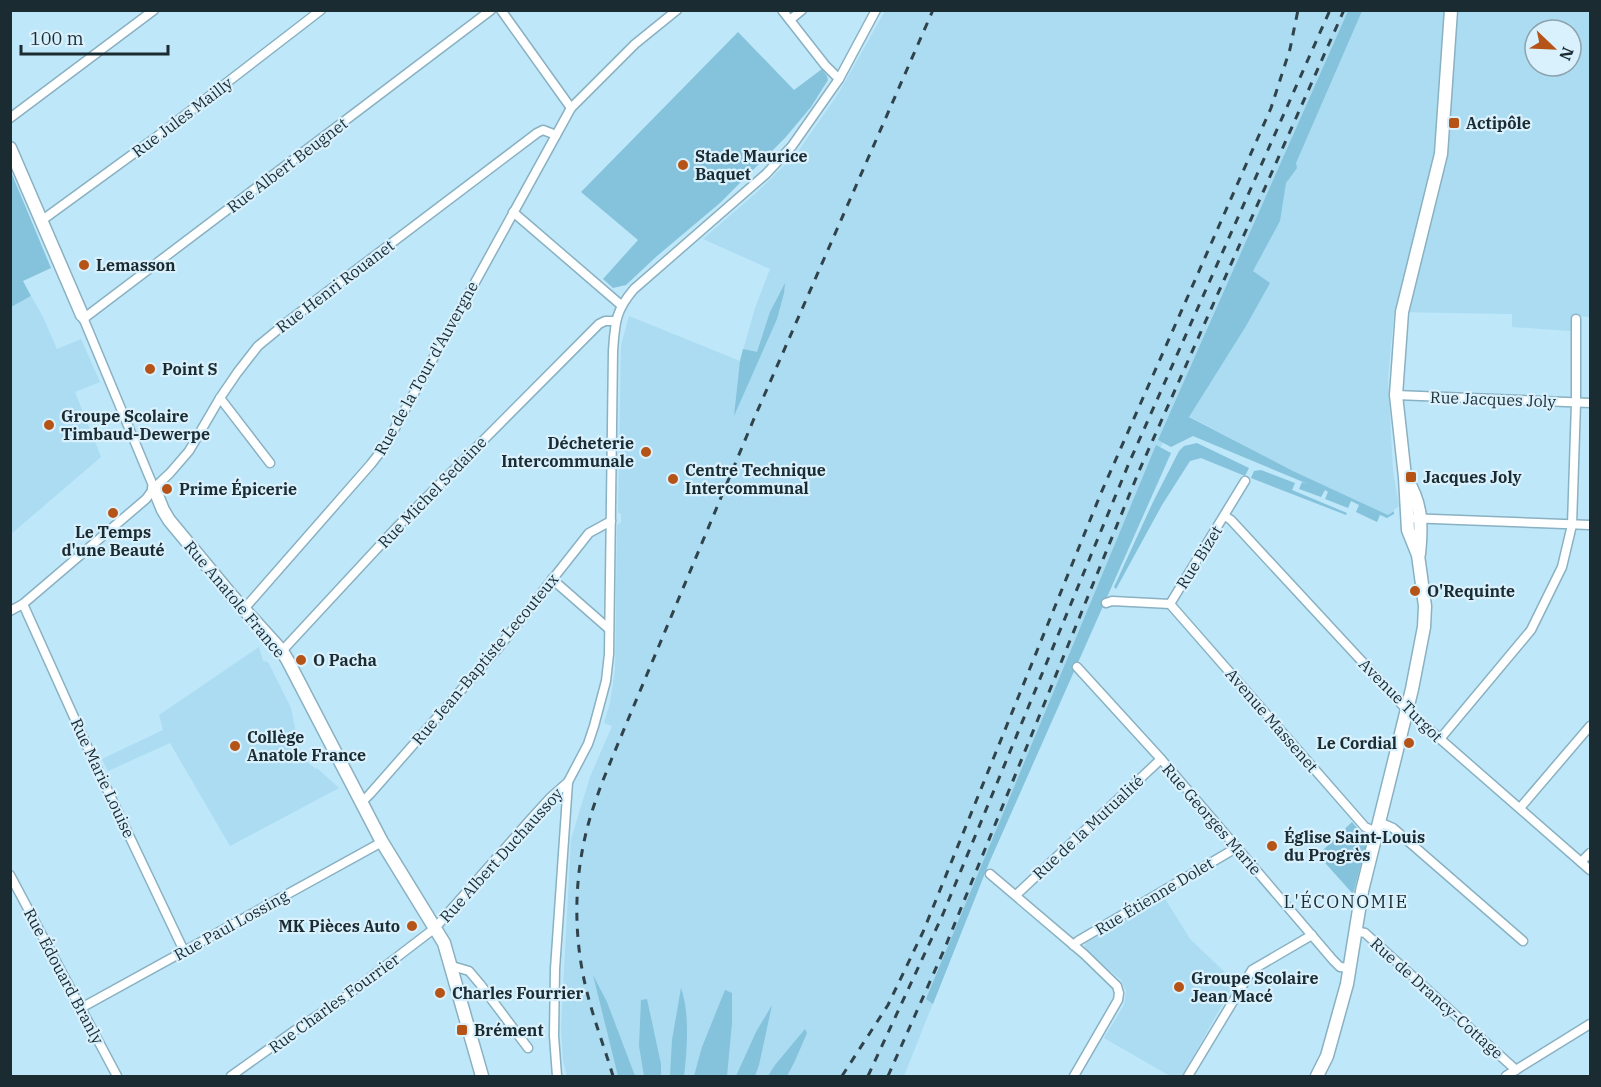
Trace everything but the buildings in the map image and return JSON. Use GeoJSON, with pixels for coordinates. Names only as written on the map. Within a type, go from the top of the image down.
{"type":"FeatureCollection","features":[{"type":"Feature","properties":{"kind":"street"},"geometry":{"type":"LineString","coordinates":[[10,118],[154,10]]}},
{"type":"Feature","properties":{"kind":"street","name":"Rue Jules Mailly"},"geometry":{"type":"LineString","coordinates":[[42,221],[155,138],[321,10]]}},
{"type":"Feature","properties":{"kind":"street","name":"Rue Albert Beugnet"},"geometry":{"type":"LineString","coordinates":[[82,317],[491,10]]}},
{"type":"Feature","properties":{"kind":"street"},"geometry":{"type":"LineString","coordinates":[[501,10],[571,108]]}},
{"type":"Feature","properties":{"kind":"street","name":"Rue de la Tour d'Auvergne"},"geometry":{"type":"LineString","coordinates":[[244,609],[385,446],[571,108],[635,44],[677,10]]}},
{"type":"Feature","properties":{"kind":"street"},"geometry":{"type":"LineString","coordinates":[[783,10],[839,79]]}},
{"type":"Feature","properties":{"kind":"street"},"geometry":{"type":"LineString","coordinates":[[790,20],[802,10]]}},
{"type":"Feature","properties":{"kind":"street"},"geometry":{"type":"LineString","coordinates":[[557,1077],[554,1036],[555,958],[568,782],[588,744],[601,705],[609,654],[612,351],[615,321],[621,304],[634,288],[766,174],[792,146],[839,79],[876,10]]}},
{"type":"Feature","properties":{"kind":"street"},"geometry":{"type":"LineString","coordinates":[[1418,555],[1408,530],[1406,477],[1396,395],[1402,312],[1441,154],[1451,10]]}},
{"type":"Feature","properties":{"kind":"street","name":"Rue Henri Rouanet"},"geometry":{"type":"LineString","coordinates":[[10,611],[23,604],[146,499],[189,451],[220,398],[258,346],[537,133],[543,130],[556,135]]}},
{"type":"Feature","properties":{"kind":"street","name":"Rue Anatole France"},"geometry":{"type":"LineString","coordinates":[[10,148],[163,510],[244,609],[282,651],[294,672],[382,842],[444,943],[482,1077]]}},
{"type":"Feature","properties":{"kind":"street"},"geometry":{"type":"LineString","coordinates":[[513,212],[621,304]]}},
{"type":"Feature","properties":{"kind":"street"},"geometry":{"type":"LineString","coordinates":[[1440,740],[1531,630],[1562,567],[1572,525],[1576,319]]}},
{"type":"Feature","properties":{"kind":"street","name":"Rue Michel Sedaine"},"geometry":{"type":"LineString","coordinates":[[282,651],[397,527],[599,324],[605,321],[615,321]]}},
{"type":"Feature","properties":{"kind":"street","name":"Rue Jacques Joly"},"geometry":{"type":"LineString","coordinates":[[1396,395],[1590,403]]}},
{"type":"Feature","properties":{"kind":"street"},"geometry":{"type":"LineString","coordinates":[[220,398],[270,463]]}},
{"type":"Feature","properties":{"kind":"street"},"geometry":{"type":"LineString","coordinates":[[1317,1077],[1330,1048],[1347,984],[1362,891],[1407,710],[1424,627],[1425,606],[1418,555],[1421,520],[1415,492],[1406,477]]}},
{"type":"Feature","properties":{"kind":"street","name":"Rue Bizet"},"geometry":{"type":"LineString","coordinates":[[1106,603],[1170,604],[1245,481]]}},
{"type":"Feature","properties":{"kind":"street","name":"Avenue Turgot"},"geometry":{"type":"LineString","coordinates":[[1224,516],[1231,520],[1407,710],[1590,870]]}},
{"type":"Feature","properties":{"kind":"street"},"geometry":{"type":"LineString","coordinates":[[1407,518],[1590,525]]}},
{"type":"Feature","properties":{"kind":"street","name":"Rue Jean-Baptiste Lecouteux"},"geometry":{"type":"LineString","coordinates":[[362,802],[499,647],[590,533],[611,521]]}},
{"type":"Feature","properties":{"kind":"street"},"geometry":{"type":"LineString","coordinates":[[552,579],[609,629]]}},
{"type":"Feature","properties":{"kind":"street","name":"Rue Marie Louise"},"geometry":{"type":"LineString","coordinates":[[23,604],[96,766],[184,951]]}},
{"type":"Feature","properties":{"kind":"street","name":"Avenue Massenet"},"geometry":{"type":"LineString","coordinates":[[1170,604],[1369,831],[1377,827],[1393,828],[1523,941]]}},
{"type":"Feature","properties":{"kind":"street","name":"Rue Georges Marie"},"geometry":{"type":"LineString","coordinates":[[1077,667],[1161,759],[1340,967],[1349,968]]}},
{"type":"Feature","properties":{"kind":"street"},"geometry":{"type":"LineString","coordinates":[[1520,808],[1590,726]]}},
{"type":"Feature","properties":{"kind":"street","name":"Rue de la Mutualité"},"geometry":{"type":"LineString","coordinates":[[1016,895],[1161,759]]}},
{"type":"Feature","properties":{"kind":"street","name":"Rue Albert Duchaussoy"},"geometry":{"type":"LineString","coordinates":[[435,928],[551,797],[568,782]]}},
{"type":"Feature","properties":{"kind":"street","name":"Rue Paul Lossing"},"geometry":{"type":"LineString","coordinates":[[81,1008],[382,842]]}},
{"type":"Feature","properties":{"kind":"street","name":"Rue Étienne Dolet"},"geometry":{"type":"LineString","coordinates":[[1073,945],[1236,848]]}},
{"type":"Feature","properties":{"kind":"street"},"geometry":{"type":"LineString","coordinates":[[1581,862],[1590,853]]}},
{"type":"Feature","properties":{"kind":"street"},"geometry":{"type":"LineString","coordinates":[[990,874],[1117,986],[1118,1000],[1074,1077]]}},
{"type":"Feature","properties":{"kind":"street","name":"Rue Édouard Branly"},"geometry":{"type":"LineString","coordinates":[[10,875],[117,1077]]}},
{"type":"Feature","properties":{"kind":"street","name":"Rue Charles Fourrier"},"geometry":{"type":"LineString","coordinates":[[231,1077],[341,1000],[435,928]]}},
{"type":"Feature","properties":{"kind":"street","name":"Rue de Drancy-Cottage"},"geometry":{"type":"LineString","coordinates":[[1355,931],[1365,933],[1516,1070]]}},
{"type":"Feature","properties":{"kind":"street"},"geometry":{"type":"LineString","coordinates":[[1188,1077],[1252,970],[1312,935]]}},
{"type":"Feature","properties":{"kind":"street"},"geometry":{"type":"LineString","coordinates":[[452,966],[469,971],[528,1048]]}},
{"type":"Feature","properties":{"kind":"street"},"geometry":{"type":"LineString","coordinates":[[1506,1077],[1590,1024]]}},
{"type":"Feature","properties":{"kind":"shaded area"},"geometry":{"type":"Polygon","coordinates":[[[885,11],[1590,11],[1590,317],[1571,316],[1571,331],[1512,327],[1512,314],[1394,312],[1388,379],[1393,471],[1399,506],[1388,515],[1293,471],[1181,412],[1157,453],[1070,673],[989,863],[904,1076],[567,1076],[563,1061],[561,1027],[571,839],[590,777],[612,726],[604,723],[610,703],[615,670],[617,525],[621,522],[621,514],[618,512],[621,346],[629,316],[740,361],[755,308],[770,269],[703,239],[756,193],[797,153],[838,94],[885,11]]]}},
{"type":"Feature","properties":{"kind":"shaded area"},"geometry":{"type":"Polygon","coordinates":[[[1348,11],[1362,11],[1296,163],[1297,168],[1286,183],[1280,221],[1253,271],[1270,283],[1189,417],[1293,471],[1388,515],[1394,511],[1394,514],[1387,518],[1380,515],[1377,522],[1356,512],[1359,505],[1351,501],[1348,508],[1325,499],[1328,492],[1325,490],[1321,497],[1299,489],[1302,482],[1308,484],[1193,436],[1171,447],[1158,440],[1348,11]]]}},
{"type":"Feature","properties":{"kind":"shaded area","name":"Stade Maurice Baquet"},"geometry":{"type":"Polygon","coordinates":[[[738,32],[794,90],[822,69],[828,80],[811,107],[785,138],[720,203],[626,285],[613,288],[603,279],[638,240],[581,192],[738,32]]]}},
{"type":"Feature","properties":{"kind":"shaded area"},"geometry":{"type":"Polygon","coordinates":[[[11,172],[51,268],[23,281],[31,296],[11,307],[11,172]]]}},
{"type":"Feature","properties":{"kind":"shaded area"},"geometry":{"type":"Polygon","coordinates":[[[785,283],[777,319],[734,416],[743,349],[757,352],[770,312],[785,283]]]}},
{"type":"Feature","properties":{"kind":"shaded area","name":"Groupe Scolaire Timbaud-Dewerpe"},"geometry":{"type":"Polygon","coordinates":[[[31,296],[57,349],[81,339],[100,382],[75,392],[101,457],[11,534],[11,307],[31,296]]]}},
{"type":"Feature","properties":{"kind":"shaded area"},"geometry":{"type":"Polygon","coordinates":[[[1197,443],[1249,468],[1245,476],[1201,458],[1190,461],[1162,505],[1116,589],[1114,587],[1179,451],[1184,446],[1197,443]]]}},
{"type":"Feature","properties":{"kind":"shaded area"},"geometry":{"type":"Polygon","coordinates":[[[1156,445],[1171,453],[989,863],[933,1004],[926,999],[1156,445]]]}},
{"type":"Feature","properties":{"kind":"shaded area"},"geometry":{"type":"Polygon","coordinates":[[[1261,470],[1295,483],[1292,490],[1347,513],[1346,515],[1251,478],[1254,471],[1261,470]]]}},
{"type":"Feature","properties":{"kind":"shaded area","name":"Collège Anatole France"},"geometry":{"type":"Polygon","coordinates":[[[259,647],[263,661],[268,662],[291,708],[301,757],[339,788],[230,846],[170,743],[108,771],[102,759],[163,730],[159,715],[259,647]]]}},
{"type":"Feature","properties":{"kind":"shaded area"},"geometry":{"type":"Polygon","coordinates":[[[1352,822],[1367,842],[1353,894],[1318,855],[1352,822]]]}},
{"type":"Feature","properties":{"kind":"shaded area","name":"Groupe Scolaire Jean Macé"},"geometry":{"type":"Polygon","coordinates":[[[1164,897],[1190,939],[1235,982],[1182,1076],[1170,1076],[1104,1038],[1124,1005],[1126,991],[1121,980],[1084,948],[1086,943],[1164,897]]]}},
{"type":"Feature","properties":{"kind":"shaded area"},"geometry":{"type":"Polygon","coordinates":[[[593,975],[607,1002],[635,1076],[618,1076],[593,975]]]}},
{"type":"Feature","properties":{"kind":"shaded area"},"geometry":{"type":"Polygon","coordinates":[[[681,988],[687,1020],[684,1076],[670,1076],[672,1040],[681,988]]]}},
{"type":"Feature","properties":{"kind":"shaded area"},"geometry":{"type":"Polygon","coordinates":[[[725,990],[732,993],[732,1023],[727,1076],[694,1076],[702,1047],[725,990]]]}},
{"type":"Feature","properties":{"kind":"shaded area"},"geometry":{"type":"Polygon","coordinates":[[[647,999],[661,1064],[661,1076],[644,1076],[639,1046],[641,1000],[647,999]]]}},
{"type":"Feature","properties":{"kind":"shaded area"},"geometry":{"type":"Polygon","coordinates":[[[772,1005],[755,1076],[736,1076],[756,1032],[772,1005]]]}},
{"type":"Feature","properties":{"kind":"shaded area"},"geometry":{"type":"Polygon","coordinates":[[[805,1029],[807,1033],[787,1076],[768,1076],[775,1065],[805,1029]]]}},
{"type":"Feature","properties":{"kind":"railway"},"geometry":{"type":"LineString","coordinates":[[613,1076],[588,996],[578,937],[580,866],[590,819],[600,787],[753,421],[933,10]]}},
{"type":"Feature","properties":{"kind":"railway"},"geometry":{"type":"LineString","coordinates":[[842,1076],[888,1005],[923,932],[1101,493],[1271,108],[1290,49],[1298,10]]}},
{"type":"Feature","properties":{"kind":"railway"},"geometry":{"type":"LineString","coordinates":[[868,1076],[943,914],[1129,463],[1330,10]]}},
{"type":"Feature","properties":{"kind":"railway"},"geometry":{"type":"LineString","coordinates":[[888,1076],[944,950],[1139,471],[1344,10]]}},
{"type":"Feature","properties":{"kind":"place","name":"Actipôle"},"geometry":{"type":"Point","coordinates":[1454,123]}},
{"type":"Feature","properties":{"kind":"place","name":"Stade Maurice Baquet"},"geometry":{"type":"Point","coordinates":[683,165]}},
{"type":"Feature","properties":{"kind":"place","name":"Lemasson"},"geometry":{"type":"Point","coordinates":[84,265]}},
{"type":"Feature","properties":{"kind":"place","name":"Point S"},"geometry":{"type":"Point","coordinates":[150,369]}},
{"type":"Feature","properties":{"kind":"place","name":"Groupe Scolaire Timbaud-Dewerpe"},"geometry":{"type":"Point","coordinates":[49,425]}},
{"type":"Feature","properties":{"kind":"place","name":"Décheterie Intercommunale"},"geometry":{"type":"Point","coordinates":[646,452]}},
{"type":"Feature","properties":{"kind":"place","name":"Jacques Joly"},"geometry":{"type":"Point","coordinates":[1411,477]}},
{"type":"Feature","properties":{"kind":"place","name":"Centre Technique Intercommunal"},"geometry":{"type":"Point","coordinates":[673,479]}},
{"type":"Feature","properties":{"kind":"place","name":"Prime Épicerie"},"geometry":{"type":"Point","coordinates":[167,489]}},
{"type":"Feature","properties":{"kind":"place","name":"Le Temps d'une Beauté"},"geometry":{"type":"Point","coordinates":[113,513]}},
{"type":"Feature","properties":{"kind":"place","name":"O'Requinte"},"geometry":{"type":"Point","coordinates":[1415,591]}},
{"type":"Feature","properties":{"kind":"place","name":"O Pacha"},"geometry":{"type":"Point","coordinates":[301,660]}},
{"type":"Feature","properties":{"kind":"place","name":"Le Cordial"},"geometry":{"type":"Point","coordinates":[1409,743]}},
{"type":"Feature","properties":{"kind":"place","name":"Collège Anatole France"},"geometry":{"type":"Point","coordinates":[235,746]}},
{"type":"Feature","properties":{"kind":"place","name":"Église Saint-Louis du Progrès"},"geometry":{"type":"Point","coordinates":[1272,846]}},
{"type":"Feature","properties":{"kind":"place","name":"MK Pièces Auto"},"geometry":{"type":"Point","coordinates":[412,926]}},
{"type":"Feature","properties":{"kind":"place","name":"Groupe Scolaire Jean Macé"},"geometry":{"type":"Point","coordinates":[1179,987]}},
{"type":"Feature","properties":{"kind":"place","name":"Charles Fourrier"},"geometry":{"type":"Point","coordinates":[440,993]}},
{"type":"Feature","properties":{"kind":"place","name":"Brément"},"geometry":{"type":"Point","coordinates":[462,1030]}},
{"type":"Feature","properties":{"kind":"district","name":"L'ÉCONOMIE"},"geometry":{"type":"Point","coordinates":[1346,901]}}]}
